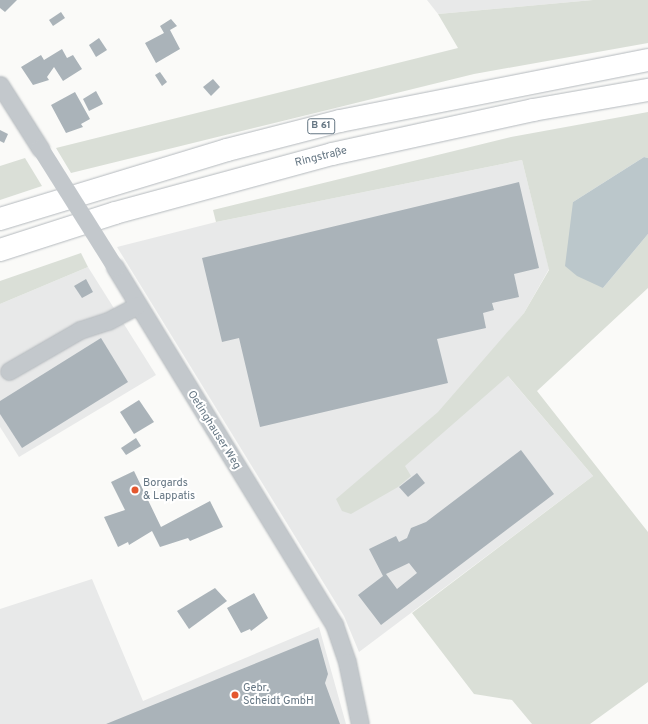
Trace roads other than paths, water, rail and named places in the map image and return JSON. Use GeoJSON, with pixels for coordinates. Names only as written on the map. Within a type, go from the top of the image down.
{"type":"FeatureCollection","features":[{"type":"Feature","properties":{"kind":"highway","name":"B 61"},"geometry":{"type":"LineString","coordinates":[[0,219],[212,154],[340,121],[648,60]]}},
{"type":"Feature","properties":{"kind":"highway","name":"Ringstraße"},"geometry":{"type":"LineString","coordinates":[[0,250],[115,213],[332,154],[533,110],[648,90]]}},
{"type":"Feature","properties":{"kind":"street","name":"Oetinghauser Weg"},"geometry":{"type":"LineString","coordinates":[[1,87],[115,267],[334,624],[347,662],[360,724]]}},
{"type":"Feature","properties":{"kind":"street"},"geometry":{"type":"LineString","coordinates":[[9,371],[80,330],[106,322],[138,305]]}},
{"type":"Feature","properties":{"kind":"place","name":"Borgards & Lappatis"},"geometry":{"type":"Point","coordinates":[135,490]}},
{"type":"Feature","properties":{"kind":"place","name":"Gebr. Scheidt GmbH"},"geometry":{"type":"Point","coordinates":[235,695]}}]}
